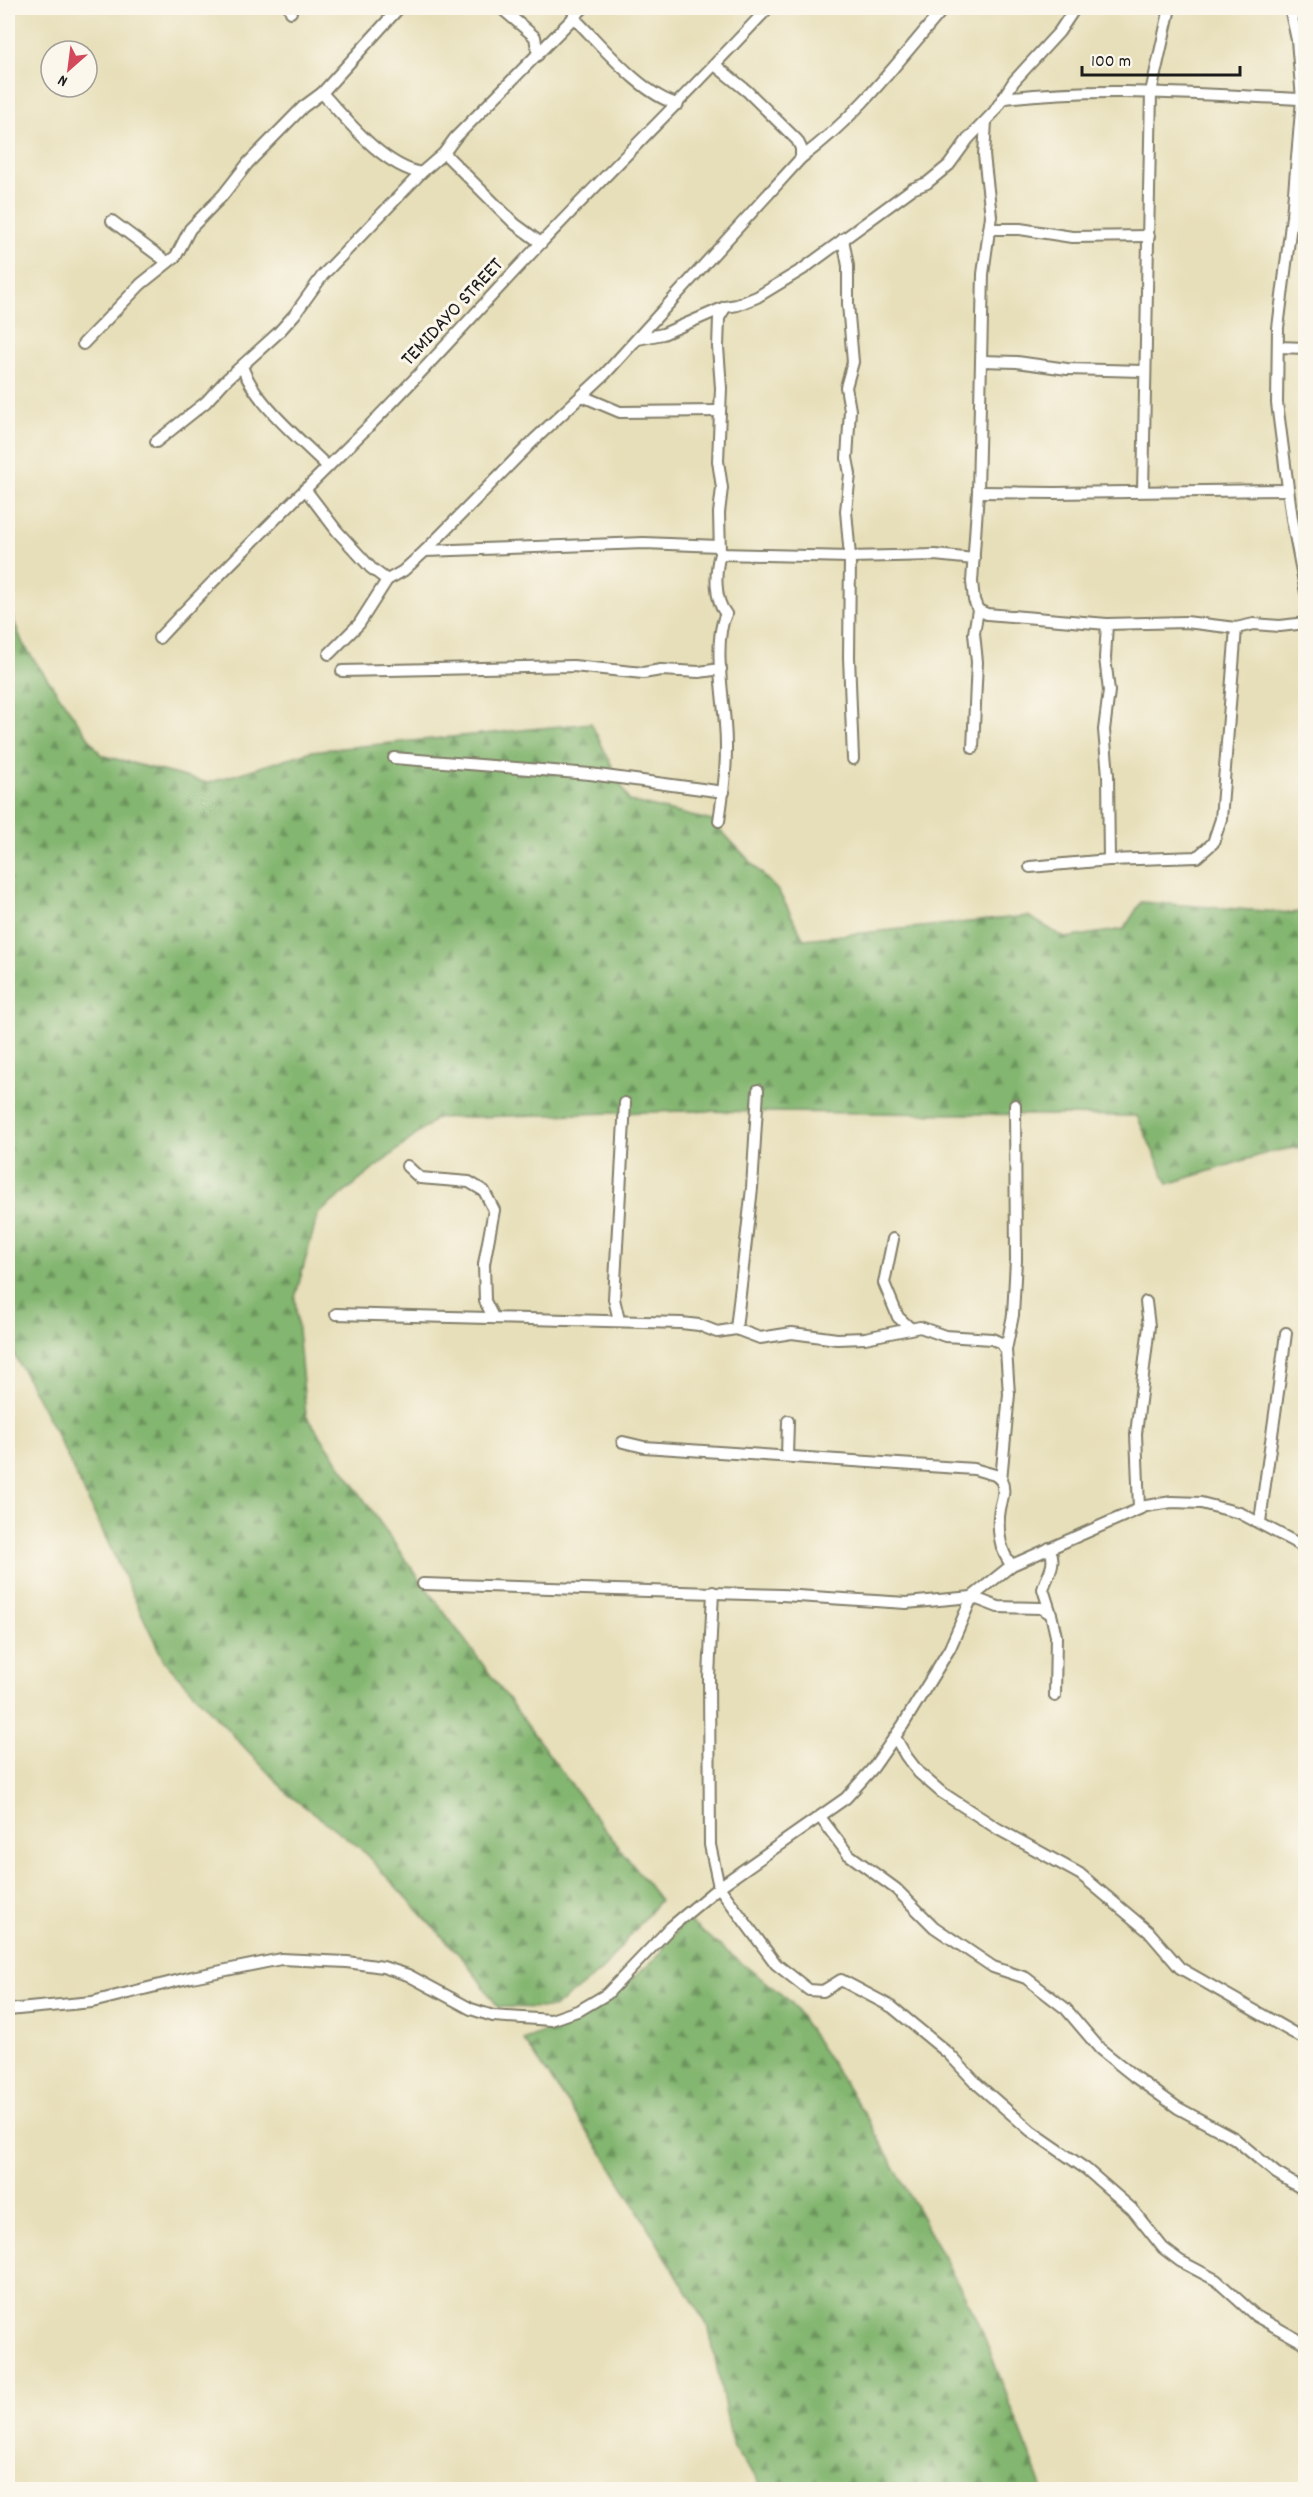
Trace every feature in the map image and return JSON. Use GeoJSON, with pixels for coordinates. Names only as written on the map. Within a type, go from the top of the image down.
{"type":"FeatureCollection","features":[{"type":"Feature","properties":{"kind":"street"},"geometry":{"type":"LineString","coordinates":[[83,344],[141,284],[176,256],[190,229],[223,195],[248,163],[303,107],[322,93],[399,8]]}},
{"type":"Feature","properties":{"kind":"street"},"geometry":{"type":"LineString","coordinates":[[501,8],[535,37],[538,55]]}},
{"type":"Feature","properties":{"kind":"street"},"geometry":{"type":"LineString","coordinates":[[156,442],[206,402],[284,326],[323,275],[583,8]]}},
{"type":"Feature","properties":{"kind":"street","name":"TEMIDAYO STREET"},"geometry":{"type":"LineString","coordinates":[[159,638],[269,523],[328,467],[419,374],[541,243],[678,104],[768,8]]}},
{"type":"Feature","properties":{"kind":"street"},"geometry":{"type":"LineString","coordinates":[[329,654],[359,624],[387,580],[403,571],[638,339],[686,283],[801,158],[821,143],[861,105],[944,8]]}},
{"type":"Feature","properties":{"kind":"street"},"geometry":{"type":"LineString","coordinates":[[638,339],[663,334],[725,307],[757,297],[803,269],[912,189],[938,176],[1005,98],[1014,81],[1059,32],[1075,8]]}},
{"type":"Feature","properties":{"kind":"street"},"geometry":{"type":"LineString","coordinates":[[1143,491],[1143,371],[1149,236],[1151,92],[1170,8]]}},
{"type":"Feature","properties":{"kind":"street"},"geometry":{"type":"LineString","coordinates":[[1290,8],[1297,40],[1302,99],[1292,216],[1278,328],[1276,404],[1287,490],[1305,593]]}},
{"type":"Feature","properties":{"kind":"street"},"geometry":{"type":"LineString","coordinates":[[573,18],[650,90],[666,101],[678,104]]}},
{"type":"Feature","properties":{"kind":"street"},"geometry":{"type":"LineString","coordinates":[[535,37],[559,32]]}},
{"type":"Feature","properties":{"kind":"street"},"geometry":{"type":"LineString","coordinates":[[715,65],[747,91],[797,140],[801,148],[801,158]]}},
{"type":"Feature","properties":{"kind":"street"},"geometry":{"type":"LineString","coordinates":[[1005,98],[1071,92],[1151,92],[1302,99]]}},
{"type":"Feature","properties":{"kind":"street"},"geometry":{"type":"LineString","coordinates":[[322,93],[353,127],[398,166],[420,173]]}},
{"type":"Feature","properties":{"kind":"street"},"geometry":{"type":"LineString","coordinates":[[973,748],[977,662],[974,633],[978,610],[974,600],[974,560],[978,492],[983,274],[991,216],[984,155],[986,121]]}},
{"type":"Feature","properties":{"kind":"street"},"geometry":{"type":"LineString","coordinates":[[444,153],[515,224],[541,243]]}},
{"type":"Feature","properties":{"kind":"street"},"geometry":{"type":"LineString","coordinates":[[112,220],[167,262]]}},
{"type":"Feature","properties":{"kind":"street"},"geometry":{"type":"LineString","coordinates":[[989,229],[1020,228],[1072,237],[1149,236]]}},
{"type":"Feature","properties":{"kind":"street"},"geometry":{"type":"LineString","coordinates":[[843,239],[848,266],[848,304],[853,362],[846,387],[850,410],[847,458],[850,474],[846,511],[850,557],[849,657],[853,759]]}},
{"type":"Feature","properties":{"kind":"street"},"geometry":{"type":"LineString","coordinates":[[719,820],[726,771],[726,725],[722,705],[720,629],[726,614],[720,607],[717,585],[722,488],[718,461],[720,411],[718,326],[719,318],[725,307]]}},
{"type":"Feature","properties":{"kind":"street"},"geometry":{"type":"LineString","coordinates":[[1278,346],[1305,348]]}},
{"type":"Feature","properties":{"kind":"street"},"geometry":{"type":"LineString","coordinates":[[981,361],[1017,362],[1067,369],[1143,371]]}},
{"type":"Feature","properties":{"kind":"street"},"geometry":{"type":"LineString","coordinates":[[242,366],[247,380],[258,396],[328,467]]}},
{"type":"Feature","properties":{"kind":"street"},"geometry":{"type":"LineString","coordinates":[[582,396],[620,412],[720,411]]}},
{"type":"Feature","properties":{"kind":"street"},"geometry":{"type":"LineString","coordinates":[[305,489],[337,531],[371,568],[387,580]]}},
{"type":"Feature","properties":{"kind":"street"},"geometry":{"type":"LineString","coordinates":[[978,492],[1287,490]]}},
{"type":"Feature","properties":{"kind":"street"},"geometry":{"type":"LineString","coordinates":[[424,550],[644,543],[720,550],[850,557],[934,555],[974,560]]}},
{"type":"Feature","properties":{"kind":"street"},"geometry":{"type":"LineString","coordinates":[[978,610],[987,614],[1107,624],[1186,622],[1236,628],[1254,624],[1280,626],[1305,623]]}},
{"type":"Feature","properties":{"kind":"street"},"geometry":{"type":"LineString","coordinates":[[1107,624],[1106,658],[1109,691],[1104,730],[1108,775],[1109,860]]}},
{"type":"Feature","properties":{"kind":"street"},"geometry":{"type":"LineString","coordinates":[[1030,867],[1109,860],[1197,857],[1213,843],[1221,819],[1236,628]]}},
{"type":"Feature","properties":{"kind":"street"},"geometry":{"type":"LineString","coordinates":[[342,671],[573,666],[644,673],[661,670],[699,672],[721,669]]}},
{"type":"Feature","properties":{"kind":"street"},"geometry":{"type":"LineString","coordinates":[[394,758],[590,774],[724,792]]}},
{"type":"Feature","properties":{"kind":"street"},"geometry":{"type":"LineString","coordinates":[[736,1329],[752,1188],[758,1090]]}},
{"type":"Feature","properties":{"kind":"street"},"geometry":{"type":"LineString","coordinates":[[619,1320],[614,1299],[625,1103]]}},
{"type":"Feature","properties":{"kind":"street"},"geometry":{"type":"LineString","coordinates":[[1012,1564],[1003,1552],[999,1520],[1004,1494],[1001,1480],[1009,1394],[1006,1350],[1013,1315],[1017,1242],[1014,1188],[1015,1105]]}},
{"type":"Feature","properties":{"kind":"street"},"geometry":{"type":"LineString","coordinates":[[407,1166],[420,1178],[469,1182],[484,1191],[494,1210],[484,1264],[485,1301],[493,1317]]}},
{"type":"Feature","properties":{"kind":"street"},"geometry":{"type":"LineString","coordinates":[[893,1239],[884,1282],[898,1317],[910,1328]]}},
{"type":"Feature","properties":{"kind":"street"},"geometry":{"type":"LineString","coordinates":[[1139,1508],[1136,1434],[1149,1326],[1146,1302]]}},
{"type":"Feature","properties":{"kind":"street"},"geometry":{"type":"LineString","coordinates":[[336,1314],[619,1320],[699,1325],[723,1332],[736,1329],[760,1338],[792,1333],[837,1339],[882,1336],[910,1328],[931,1330],[945,1336],[992,1339],[1006,1350]]}},
{"type":"Feature","properties":{"kind":"street"},"geometry":{"type":"LineString","coordinates":[[1260,1522],[1264,1479],[1286,1333]]}},
{"type":"Feature","properties":{"kind":"street"},"geometry":{"type":"LineString","coordinates":[[787,1456],[788,1420]]}},
{"type":"Feature","properties":{"kind":"street"},"geometry":{"type":"LineString","coordinates":[[623,1442],[644,1447],[983,1470],[994,1474],[1001,1480]]}},
{"type":"Feature","properties":{"kind":"street"},"geometry":{"type":"LineString","coordinates":[[8,2010],[92,2002],[201,1975],[281,1959],[383,1967],[408,1975],[471,2009],[494,2016],[551,2020],[580,2010],[607,1994],[671,1927],[719,1887],[846,1798],[873,1768],[895,1737],[950,1648],[972,1597],[1012,1564],[1139,1508],[1172,1502],[1201,1503],[1240,1513],[1305,1548]]}},
{"type":"Feature","properties":{"kind":"street"},"geometry":{"type":"LineString","coordinates":[[1049,1548],[1052,1553],[1051,1574],[1043,1589],[1056,1636],[1056,1696]]}},
{"type":"Feature","properties":{"kind":"street"},"geometry":{"type":"LineString","coordinates":[[423,1584],[713,1592],[906,1603],[972,1597],[998,1607],[1041,1608],[1051,1614]]}},
{"type":"Feature","properties":{"kind":"street"},"geometry":{"type":"LineString","coordinates":[[713,1592],[709,1677],[710,1845],[719,1887],[776,1964],[809,1990],[823,1991],[841,1980],[892,2007],[922,2034],[950,2054],[976,2083],[1031,2131],[1086,2169],[1132,2209],[1162,2248],[1180,2261],[1216,2280],[1256,2316],[1305,2344]]}},
{"type":"Feature","properties":{"kind":"street"},"geometry":{"type":"LineString","coordinates":[[895,1737],[919,1773],[941,1792],[998,1829],[1080,1874],[1149,1932],[1180,1968],[1305,2040]]}},
{"type":"Feature","properties":{"kind":"street"},"geometry":{"type":"LineString","coordinates":[[820,1817],[848,1854],[896,1889],[934,1927],[993,1967],[1026,1978],[1066,2009],[1100,2049],[1135,2077],[1178,2108],[1234,2138],[1276,2173],[1305,2191]]}},
{"type":"Feature","properties":{"kind":"green space"},"geometry":{"type":"Polygon","coordinates":[[[8,606],[23,644],[101,755],[208,783],[312,751],[591,723],[629,801],[712,821],[779,892],[804,939],[1028,916],[1065,938],[1124,929],[1141,902],[1292,913],[1305,911],[1305,1146],[1270,1152],[1168,1184],[1137,1116],[685,1111],[437,1118],[318,1214],[295,1298],[306,1415],[405,1559],[593,1814],[660,1900],[601,1971],[553,2008],[498,2007],[466,1962],[359,1847],[289,1795],[164,1661],[57,1435],[8,1343],[8,606]]]}},
{"type":"Feature","properties":{"kind":"green space"},"geometry":{"type":"Polygon","coordinates":[[[686,1919],[791,2002],[869,2121],[977,2318],[1043,2489],[764,2489],[733,2448],[709,2328],[607,2160],[524,2040],[596,2009],[654,1960],[686,1919]]]}}]}
